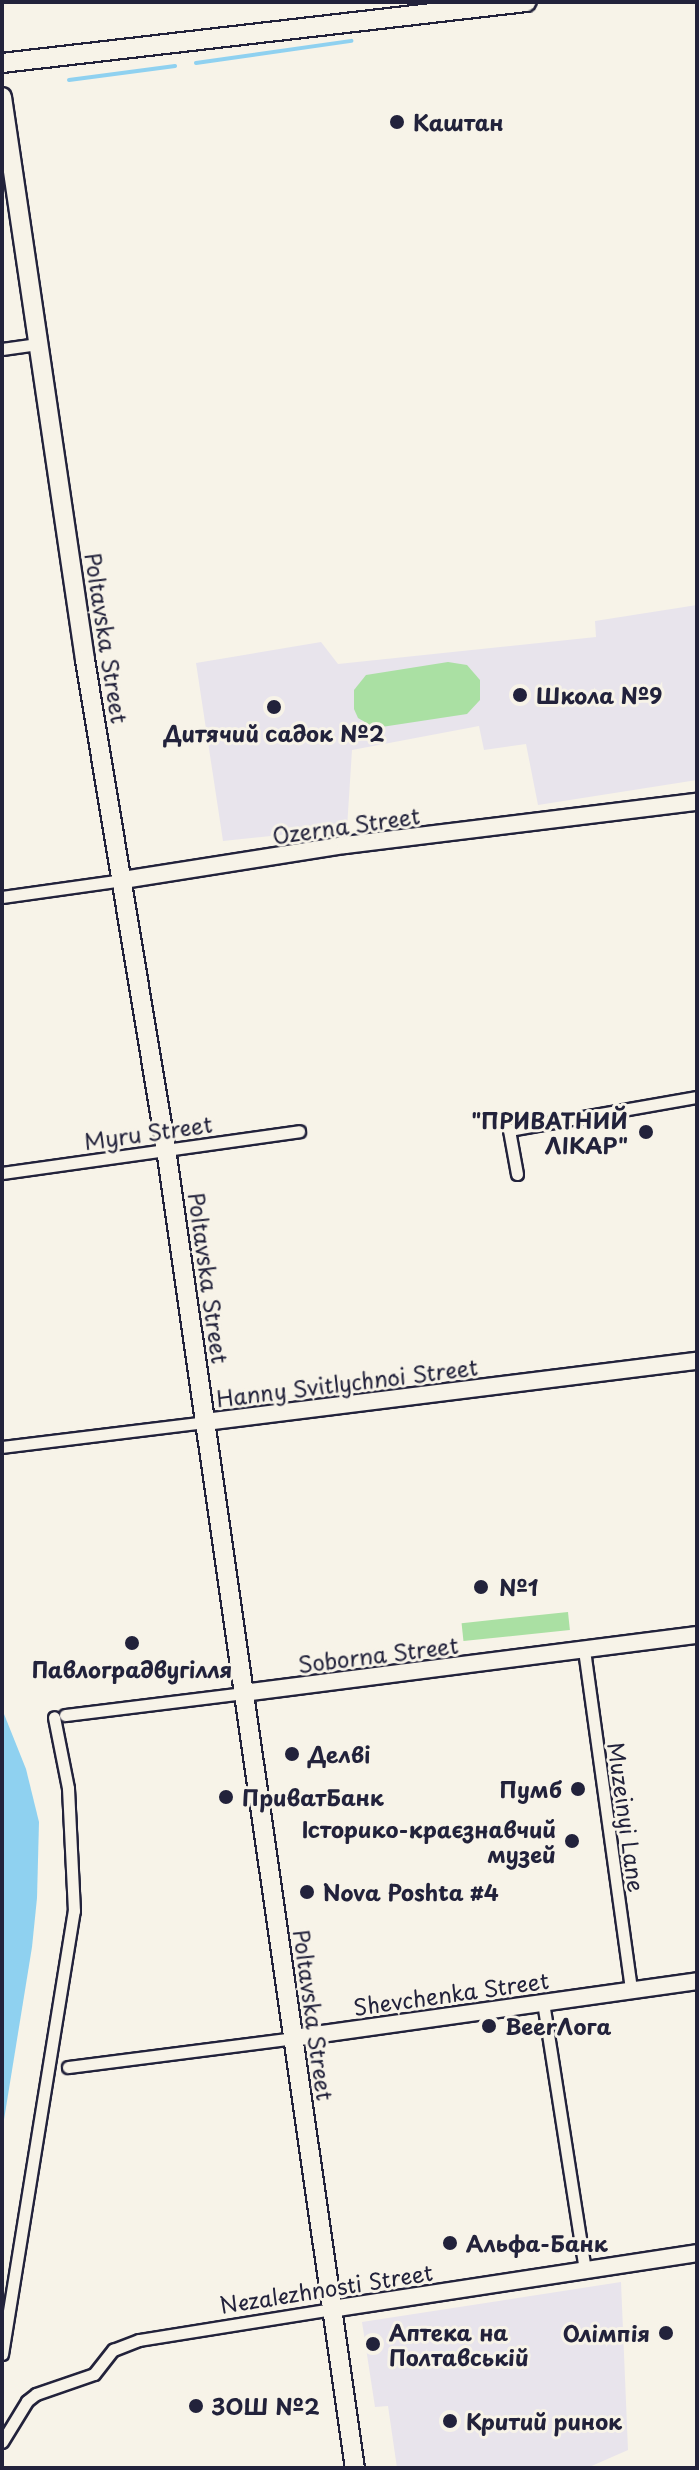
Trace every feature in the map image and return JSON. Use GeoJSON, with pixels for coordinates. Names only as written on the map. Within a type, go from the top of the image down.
{"type":"FeatureCollection","features":[{"type":"Feature","properties":{"kind":"main road"},"geometry":{"type":"LineString","coordinates":[[2,63],[526,2]]}},
{"type":"Feature","properties":{"kind":"main road","name":"Poltavska Street"},"geometry":{"type":"LineString","coordinates":[[2,97],[85,660],[166,1149],[355,2468]]}},
{"type":"Feature","properties":{"kind":"street"},"geometry":{"type":"LineString","coordinates":[[2,349],[38,344]]}},
{"type":"Feature","properties":{"kind":"street","name":"Ozerna Street"},"geometry":{"type":"LineString","coordinates":[[2,897],[345,845],[697,802]]}},
{"type":"Feature","properties":{"kind":"street"},"geometry":{"type":"LineString","coordinates":[[517,1174],[509,1130],[697,1097]]}},
{"type":"Feature","properties":{"kind":"street","name":"Myru Street"},"geometry":{"type":"LineString","coordinates":[[2,1173],[299,1131]]}},
{"type":"Feature","properties":{"kind":"street","name":"Hanny Svitlychnoi Street"},"geometry":{"type":"LineString","coordinates":[[2,1447],[697,1361]]}},
{"type":"Feature","properties":{"kind":"street","name":"Soborna Street"},"geometry":{"type":"LineString","coordinates":[[2,2354],[74,1911],[68,1788],[60,1716],[697,1635]]}},
{"type":"Feature","properties":{"kind":"street","name":"Muzeinyi Lane"},"geometry":{"type":"LineString","coordinates":[[584,1650],[631,1990]]}},
{"type":"Feature","properties":{"kind":"street","name":"Shevchenka Street"},"geometry":{"type":"LineString","coordinates":[[68,2067],[697,1981]]}},
{"type":"Feature","properties":{"kind":"street"},"geometry":{"type":"LineString","coordinates":[[543,2002],[585,2271]]}},
{"type":"Feature","properties":{"kind":"street","name":"Nezalezhnosti Street"},"geometry":{"type":"LineString","coordinates":[[2,2442],[27,2401],[36,2394],[94,2374],[113,2350],[139,2340],[697,2253]]}},
{"type":"Feature","properties":{"kind":"shaded area","name":"Школа №9"},"geometry":{"type":"Polygon","coordinates":[[[697,605],[697,780],[538,805],[526,744],[484,750],[479,726],[352,750],[347,828],[223,841],[196,663],[321,642],[338,664],[596,637],[595,621],[697,605]]]}},
{"type":"Feature","properties":{"kind":"shaded area"},"geometry":{"type":"Polygon","coordinates":[[[621,2282],[628,2450],[587,2468],[397,2468],[388,2406],[375,2407],[362,2322],[621,2282]]]}},
{"type":"Feature","properties":{"kind":"green space"},"geometry":{"type":"Polygon","coordinates":[[[448,662],[467,665],[480,680],[480,700],[467,714],[375,728],[358,718],[354,709],[354,690],[366,675],[448,662]]]}},
{"type":"Feature","properties":{"kind":"green space"},"geometry":{"type":"Polygon","coordinates":[[[568,1612],[570,1630],[463,1641],[462,1623],[568,1612]]]}},
{"type":"Feature","properties":{"kind":"water"},"geometry":{"type":"Polygon","coordinates":[[[2,1709],[26,1769],[39,1822],[32,1947],[2,2132],[2,1709]]]}},
{"type":"Feature","properties":{"kind":"waterway"},"geometry":{"type":"LineString","coordinates":[[196,63],[351,41]]}},
{"type":"Feature","properties":{"kind":"waterway"},"geometry":{"type":"LineString","coordinates":[[69,80],[175,66]]}},
{"type":"Feature","properties":{"kind":"place","name":"Каштан"},"geometry":{"type":"Point","coordinates":[397,122]}},
{"type":"Feature","properties":{"kind":"place","name":"Школа №9"},"geometry":{"type":"Point","coordinates":[520,695]}},
{"type":"Feature","properties":{"kind":"place","name":"Дитячий садок №2"},"geometry":{"type":"Point","coordinates":[274,707]}},
{"type":"Feature","properties":{"kind":"place","name":"\"ПРИВАТНИЙ ЛІКАР\""},"geometry":{"type":"Point","coordinates":[646,1132]}},
{"type":"Feature","properties":{"kind":"place","name":"№1"},"geometry":{"type":"Point","coordinates":[481,1587]}},
{"type":"Feature","properties":{"kind":"place","name":"Павлоградвугілля"},"geometry":{"type":"Point","coordinates":[132,1643]}},
{"type":"Feature","properties":{"kind":"place","name":"Делві"},"geometry":{"type":"Point","coordinates":[292,1754]}},
{"type":"Feature","properties":{"kind":"place","name":"Пумб"},"geometry":{"type":"Point","coordinates":[578,1789]}},
{"type":"Feature","properties":{"kind":"place","name":"ПриватБанк"},"geometry":{"type":"Point","coordinates":[226,1797]}},
{"type":"Feature","properties":{"kind":"place","name":"Історико-краєзнавчий музей"},"geometry":{"type":"Point","coordinates":[572,1841]}},
{"type":"Feature","properties":{"kind":"place","name":"Nova Poshta #4"},"geometry":{"type":"Point","coordinates":[307,1892]}},
{"type":"Feature","properties":{"kind":"place","name":"BeerЛога"},"geometry":{"type":"Point","coordinates":[489,2026]}},
{"type":"Feature","properties":{"kind":"place","name":"Альфа-Банк"},"geometry":{"type":"Point","coordinates":[450,2243]}},
{"type":"Feature","properties":{"kind":"place","name":"Олімпія"},"geometry":{"type":"Point","coordinates":[666,2333]}},
{"type":"Feature","properties":{"kind":"place","name":"Аптека на Полтавській"},"geometry":{"type":"Point","coordinates":[373,2344]}},
{"type":"Feature","properties":{"kind":"place","name":"ЗОШ №2"},"geometry":{"type":"Point","coordinates":[196,2406]}},
{"type":"Feature","properties":{"kind":"place","name":"Критий ринок"},"geometry":{"type":"Point","coordinates":[450,2421]}}]}
